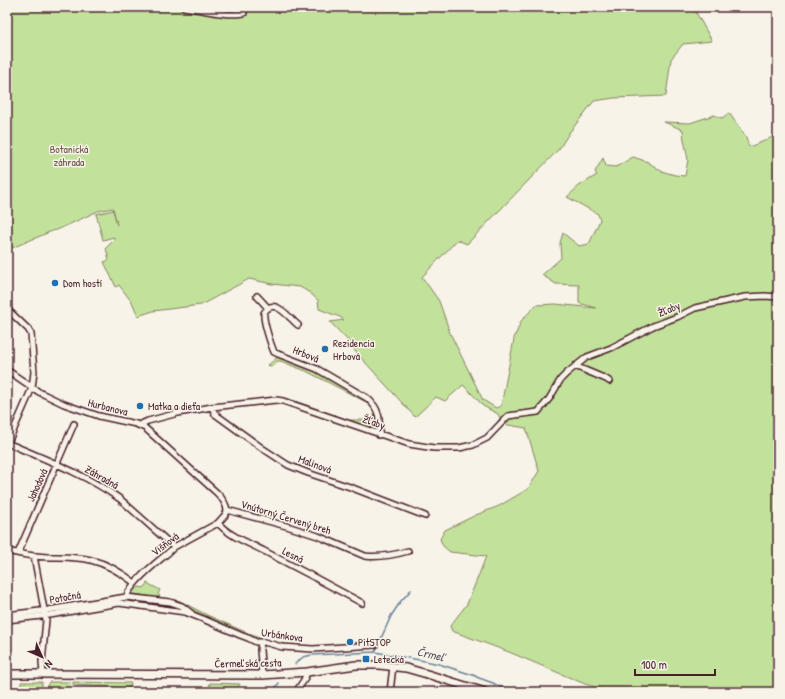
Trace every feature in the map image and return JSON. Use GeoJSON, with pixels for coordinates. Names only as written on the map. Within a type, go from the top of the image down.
{"type":"FeatureCollection","features":[{"type":"Feature","properties":{"kind":"main road","name":"Čermeľská cesta"},"geometry":{"type":"LineString","coordinates":[[7,674],[262,675],[379,665],[406,668],[485,692]]}},
{"type":"Feature","properties":{"kind":"street"},"geometry":{"type":"LineString","coordinates":[[184,7],[217,13],[235,14],[244,13],[244,7]]}},
{"type":"Feature","properties":{"kind":"street"},"geometry":{"type":"LineString","coordinates":[[257,296],[268,308],[273,306],[278,308],[298,325]]}},
{"type":"Feature","properties":{"kind":"street","name":"Žľaby"},"geometry":{"type":"LineString","coordinates":[[139,425],[178,413],[212,407],[280,401],[409,444],[429,447],[468,447],[487,438],[508,416],[538,412],[561,379],[575,366],[587,358],[611,348],[653,326],[695,308],[745,297],[778,297]]}},
{"type":"Feature","properties":{"kind":"street","name":"Hrbová"},"geometry":{"type":"LineString","coordinates":[[268,308],[264,313],[264,316],[274,352],[317,369],[367,398],[373,403],[377,411],[379,435]]}},
{"type":"Feature","properties":{"kind":"street"},"geometry":{"type":"LineString","coordinates":[[7,309],[28,329],[31,334],[34,372],[32,388],[7,444]]}},
{"type":"Feature","properties":{"kind":"street"},"geometry":{"type":"LineString","coordinates":[[575,366],[609,381]]}},
{"type":"Feature","properties":{"kind":"street","name":"Hurbanova"},"geometry":{"type":"LineString","coordinates":[[7,370],[32,388],[72,408],[98,416],[139,425],[150,432],[217,493],[224,500],[227,510]]}},
{"type":"Feature","properties":{"kind":"street","name":"Malinová"},"geometry":{"type":"LineString","coordinates":[[212,407],[215,414],[288,465],[350,486],[425,516]]}},
{"type":"Feature","properties":{"kind":"street","name":"Jahodová"},"geometry":{"type":"LineString","coordinates":[[18,553],[74,424]]}},
{"type":"Feature","properties":{"kind":"street","name":"Záhradná"},"geometry":{"type":"LineString","coordinates":[[7,444],[57,465],[95,483],[110,492],[120,499],[174,547]]}},
{"type":"Feature","properties":{"kind":"street","name":"Višňová"},"geometry":{"type":"LineString","coordinates":[[125,604],[126,596],[135,583],[174,547],[218,523],[226,514],[227,510]]}},
{"type":"Feature","properties":{"kind":"street","name":"Vnútorný Červený breh"},"geometry":{"type":"LineString","coordinates":[[227,510],[318,536],[365,556],[387,556],[408,551]]}},
{"type":"Feature","properties":{"kind":"street","name":"Lesná"},"geometry":{"type":"LineString","coordinates":[[218,523],[237,537],[362,603]]}},
{"type":"Feature","properties":{"kind":"street"},"geometry":{"type":"LineString","coordinates":[[7,551],[34,556],[90,560],[109,567],[135,583]]}},
{"type":"Feature","properties":{"kind":"street"},"geometry":{"type":"LineString","coordinates":[[34,556],[46,620],[42,662],[43,674]]}},
{"type":"Feature","properties":{"kind":"street","name":"Potočná"},"geometry":{"type":"LineString","coordinates":[[7,620],[126,596]]}},
{"type":"Feature","properties":{"kind":"street","name":"Urbánkova"},"geometry":{"type":"LineString","coordinates":[[126,596],[173,603],[182,606],[193,615]]}},
{"type":"Feature","properties":{"kind":"street","name":"Potočná"},"geometry":{"type":"LineString","coordinates":[[7,615],[45,613],[115,603],[125,604]]}},
{"type":"Feature","properties":{"kind":"street","name":"Urbánkova"},"geometry":{"type":"LineString","coordinates":[[125,604],[179,611],[193,615],[256,642],[282,647],[313,649],[375,645]]}},
{"type":"Feature","properties":{"kind":"street"},"geometry":{"type":"LineString","coordinates":[[260,642],[262,675]]}},
{"type":"Feature","properties":{"kind":"street"},"geometry":{"type":"LineString","coordinates":[[390,692],[393,666]]}},
{"type":"Feature","properties":{"kind":"street"},"geometry":{"type":"LineString","coordinates":[[296,692],[304,680],[307,672]]}},
{"type":"Feature","properties":{"kind":"green space","name":"Botanická záhrada"},"geometry":{"type":"Polygon","coordinates":[[[7,7],[693,7],[712,41],[683,44],[671,59],[666,96],[614,98],[594,101],[569,133],[559,149],[467,244],[457,240],[422,277],[439,301],[450,333],[483,400],[496,408],[501,406],[515,334],[521,321],[536,305],[555,304],[596,308],[579,303],[579,285],[556,284],[542,275],[561,258],[560,243],[563,233],[579,246],[589,244],[600,220],[598,214],[567,197],[579,186],[597,175],[595,172],[603,158],[606,166],[616,167],[633,157],[648,162],[661,171],[685,176],[688,160],[683,130],[664,122],[690,123],[714,115],[722,118],[729,113],[746,137],[749,147],[767,140],[778,133],[778,692],[612,692],[585,684],[509,652],[452,631],[450,626],[467,604],[486,556],[450,552],[443,546],[440,539],[445,530],[499,506],[528,489],[539,471],[526,428],[497,423],[500,418],[498,414],[483,406],[463,385],[445,401],[436,397],[415,417],[354,350],[355,348],[330,322],[344,320],[319,309],[318,300],[300,287],[272,284],[249,279],[201,305],[153,311],[138,316],[132,302],[119,285],[116,287],[104,262],[109,260],[106,248],[114,240],[114,237],[103,240],[96,214],[113,210],[117,225],[113,208],[98,211],[57,230],[7,250],[7,7]]]}},
{"type":"Feature","properties":{"kind":"green space"},"geometry":{"type":"Polygon","coordinates":[[[278,357],[305,366],[326,376],[369,402],[374,407],[377,418],[374,428],[372,430],[283,398],[349,420],[370,420],[375,416],[373,407],[364,401],[306,371],[280,361],[277,361],[274,365],[268,365],[278,357]]]}},
{"type":"Feature","properties":{"kind":"green space"},"geometry":{"type":"Polygon","coordinates":[[[147,583],[160,590],[158,594],[160,596],[159,598],[135,594],[132,592],[139,587],[144,588],[147,583]]]}},
{"type":"Feature","properties":{"kind":"green space"},"geometry":{"type":"Polygon","coordinates":[[[178,600],[207,615],[259,638],[257,639],[199,613],[177,601],[178,600]]]}},
{"type":"Feature","properties":{"kind":"green space"},"geometry":{"type":"Polygon","coordinates":[[[21,682],[42,682],[42,692],[28,692],[21,686],[21,682]]]}},
{"type":"Feature","properties":{"kind":"green space"},"geometry":{"type":"Polygon","coordinates":[[[49,682],[70,682],[69,692],[47,692],[49,682]]]}},
{"type":"Feature","properties":{"kind":"green space"},"geometry":{"type":"Polygon","coordinates":[[[73,682],[131,683],[130,688],[73,685],[73,682]]]}},
{"type":"Feature","properties":{"kind":"green space"},"geometry":{"type":"Polygon","coordinates":[[[210,683],[240,684],[235,692],[224,692],[209,685],[210,683]]]}},
{"type":"Feature","properties":{"kind":"green space"},"geometry":{"type":"Polygon","coordinates":[[[84,690],[130,690],[130,692],[88,692],[84,690]]]}},
{"type":"Feature","properties":{"kind":"waterway"},"geometry":{"type":"LineString","coordinates":[[375,652],[391,616],[401,601],[411,590]]}},
{"type":"Feature","properties":{"kind":"waterway","name":"Črmeľ"},"geometry":{"type":"LineString","coordinates":[[295,664],[303,657],[312,655],[375,652],[439,664],[473,675],[515,692]]}},
{"type":"Feature","properties":{"kind":"waterway","name":"Črmeľ"},"geometry":{"type":"LineString","coordinates":[[272,692],[279,683]]}},
{"type":"Feature","properties":{"kind":"place","name":"Dom hostí"},"geometry":{"type":"Point","coordinates":[55,283]}},
{"type":"Feature","properties":{"kind":"place","name":"Rezidencia Hrbová"},"geometry":{"type":"Point","coordinates":[325,349]}},
{"type":"Feature","properties":{"kind":"place","name":"Matka a dieťa"},"geometry":{"type":"Point","coordinates":[140,406]}},
{"type":"Feature","properties":{"kind":"place","name":"PitSTOP"},"geometry":{"type":"Point","coordinates":[350,642]}},
{"type":"Feature","properties":{"kind":"place","name":"Letecká"},"geometry":{"type":"Point","coordinates":[366,659]}}]}
